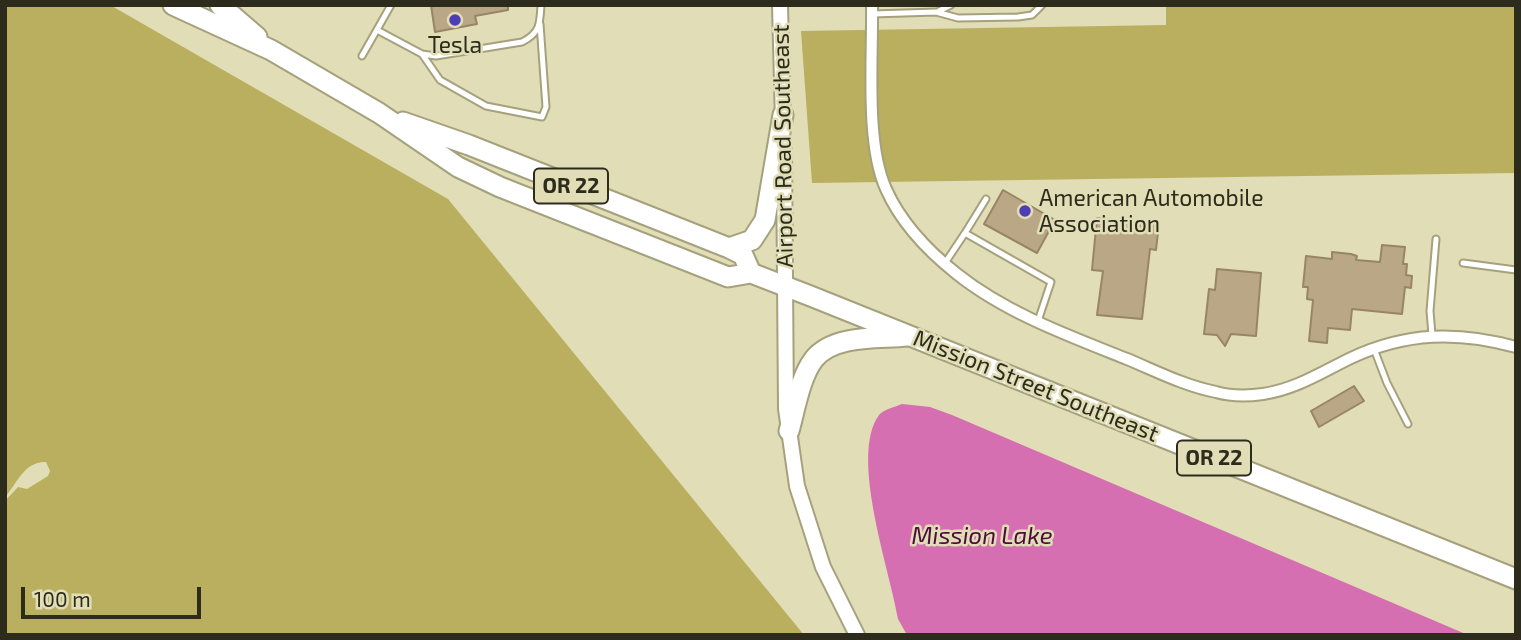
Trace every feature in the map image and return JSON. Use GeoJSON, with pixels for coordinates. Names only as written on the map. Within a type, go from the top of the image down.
{"type":"FeatureCollection","features":[{"type":"Feature","properties":{"kind":"highway","name":"Mission Street Southeast"},"geometry":{"type":"LineString","coordinates":[[173,5],[271,50],[379,113],[458,167],[499,187],[728,277],[751,273],[1516,579]]}},
{"type":"Feature","properties":{"kind":"highway","name":"Mission Street Southeast"},"geometry":{"type":"LineString","coordinates":[[220,5],[271,50]]}},
{"type":"Feature","properties":{"kind":"highway","name":"Mission Street Southeast"},"geometry":{"type":"LineString","coordinates":[[379,113],[469,145],[743,254],[751,273]]}},
{"type":"Feature","properties":{"kind":"highway"},"geometry":{"type":"LineString","coordinates":[[729,248],[752,240],[765,220],[783,115]]}},
{"type":"Feature","properties":{"kind":"highway","name":"OR 22"},"geometry":{"type":"LineString","coordinates":[[789,431],[814,359],[825,350],[849,341],[912,336]]}},
{"type":"Feature","properties":{"kind":"main road","name":"Airport Road Southeast"},"geometry":{"type":"LineString","coordinates":[[780,5],[789,431],[806,521],[837,602],[857,635]]}},
{"type":"Feature","properties":{"kind":"street"},"geometry":{"type":"LineString","coordinates":[[872,9],[874,134],[881,177],[895,206],[916,236],[945,263],[979,289],[1038,321],[1184,383],[1220,393],[1262,394],[1287,389],[1374,349],[1432,335],[1464,335],[1515,346]]}},
{"type":"Feature","properties":{"kind":"lane"},"geometry":{"type":"LineString","coordinates":[[362,56],[391,5]]}},
{"type":"Feature","properties":{"kind":"lane"},"geometry":{"type":"LineString","coordinates":[[422,54],[440,80],[486,106],[542,117],[546,107],[541,5]]}},
{"type":"Feature","properties":{"kind":"lane"},"geometry":{"type":"LineString","coordinates":[[872,9],[945,7],[958,18],[1018,17],[1032,15],[1042,5]]}},
{"type":"Feature","properties":{"kind":"lane"},"geometry":{"type":"LineString","coordinates":[[377,30],[422,54],[436,56],[522,41],[535,35],[540,24]]}},
{"type":"Feature","properties":{"kind":"lane"},"geometry":{"type":"LineString","coordinates":[[945,263],[986,198]]}},
{"type":"Feature","properties":{"kind":"lane"},"geometry":{"type":"LineString","coordinates":[[964,233],[1051,282],[1038,321]]}},
{"type":"Feature","properties":{"kind":"lane"},"geometry":{"type":"LineString","coordinates":[[1432,335],[1430,311],[1436,239]]}},
{"type":"Feature","properties":{"kind":"lane"},"geometry":{"type":"LineString","coordinates":[[1463,263],[1516,270]]}},
{"type":"Feature","properties":{"kind":"lane"},"geometry":{"type":"LineString","coordinates":[[1374,349],[1387,383],[1409,424]]}},
{"type":"Feature","properties":{"kind":"shaded area"},"geometry":{"type":"Polygon","coordinates":[[[5,5],[110,5],[448,199],[804,635],[5,635],[5,501],[18,487],[27,489],[48,476],[50,471],[46,462],[32,465],[5,497],[5,5]]]}},
{"type":"Feature","properties":{"kind":"shaded area"},"geometry":{"type":"Polygon","coordinates":[[[1166,5],[1516,5],[1516,173],[812,183],[801,31],[1166,25],[1166,5]]]}},
{"type":"Feature","properties":{"kind":"water","name":"Mission Lake"},"geometry":{"type":"Polygon","coordinates":[[[902,404],[930,407],[952,415],[1468,635],[907,635],[898,619],[874,514],[868,457],[871,434],[879,415],[902,404]]]}},
{"type":"Feature","properties":{"kind":"building","name":"Tesla"},"geometry":{"type":"Polygon","coordinates":[[[431,5],[508,5],[508,10],[475,16],[477,24],[435,32],[431,5]]]}},
{"type":"Feature","properties":{"kind":"building"},"geometry":{"type":"Polygon","coordinates":[[[1003,190],[1055,220],[1037,253],[984,224],[1003,190]]]}},
{"type":"Feature","properties":{"kind":"building"},"geometry":{"type":"Polygon","coordinates":[[[1097,218],[1159,224],[1156,250],[1150,249],[1142,319],[1097,315],[1103,271],[1092,270],[1097,218]]]}},
{"type":"Feature","properties":{"kind":"building"},"geometry":{"type":"Polygon","coordinates":[[[1382,245],[1405,247],[1403,264],[1407,264],[1406,275],[1412,276],[1411,288],[1405,287],[1402,314],[1352,309],[1350,330],[1328,328],[1327,343],[1309,341],[1313,300],[1307,299],[1308,287],[1303,287],[1306,256],[1332,259],[1332,252],[1357,256],[1356,260],[1380,262],[1382,245]]]}},
{"type":"Feature","properties":{"kind":"building"},"geometry":{"type":"Polygon","coordinates":[[[1217,269],[1261,273],[1256,336],[1231,334],[1225,346],[1217,335],[1204,334],[1209,289],[1215,290],[1217,269]]]}},
{"type":"Feature","properties":{"kind":"building"},"geometry":{"type":"Polygon","coordinates":[[[1354,386],[1364,401],[1319,427],[1311,411],[1354,386]]]}},
{"type":"Feature","properties":{"kind":"place","name":"Tesla"},"geometry":{"type":"Point","coordinates":[455,20]}},
{"type":"Feature","properties":{"kind":"place","name":"American Automobile Association"},"geometry":{"type":"Point","coordinates":[1025,211]}}]}
